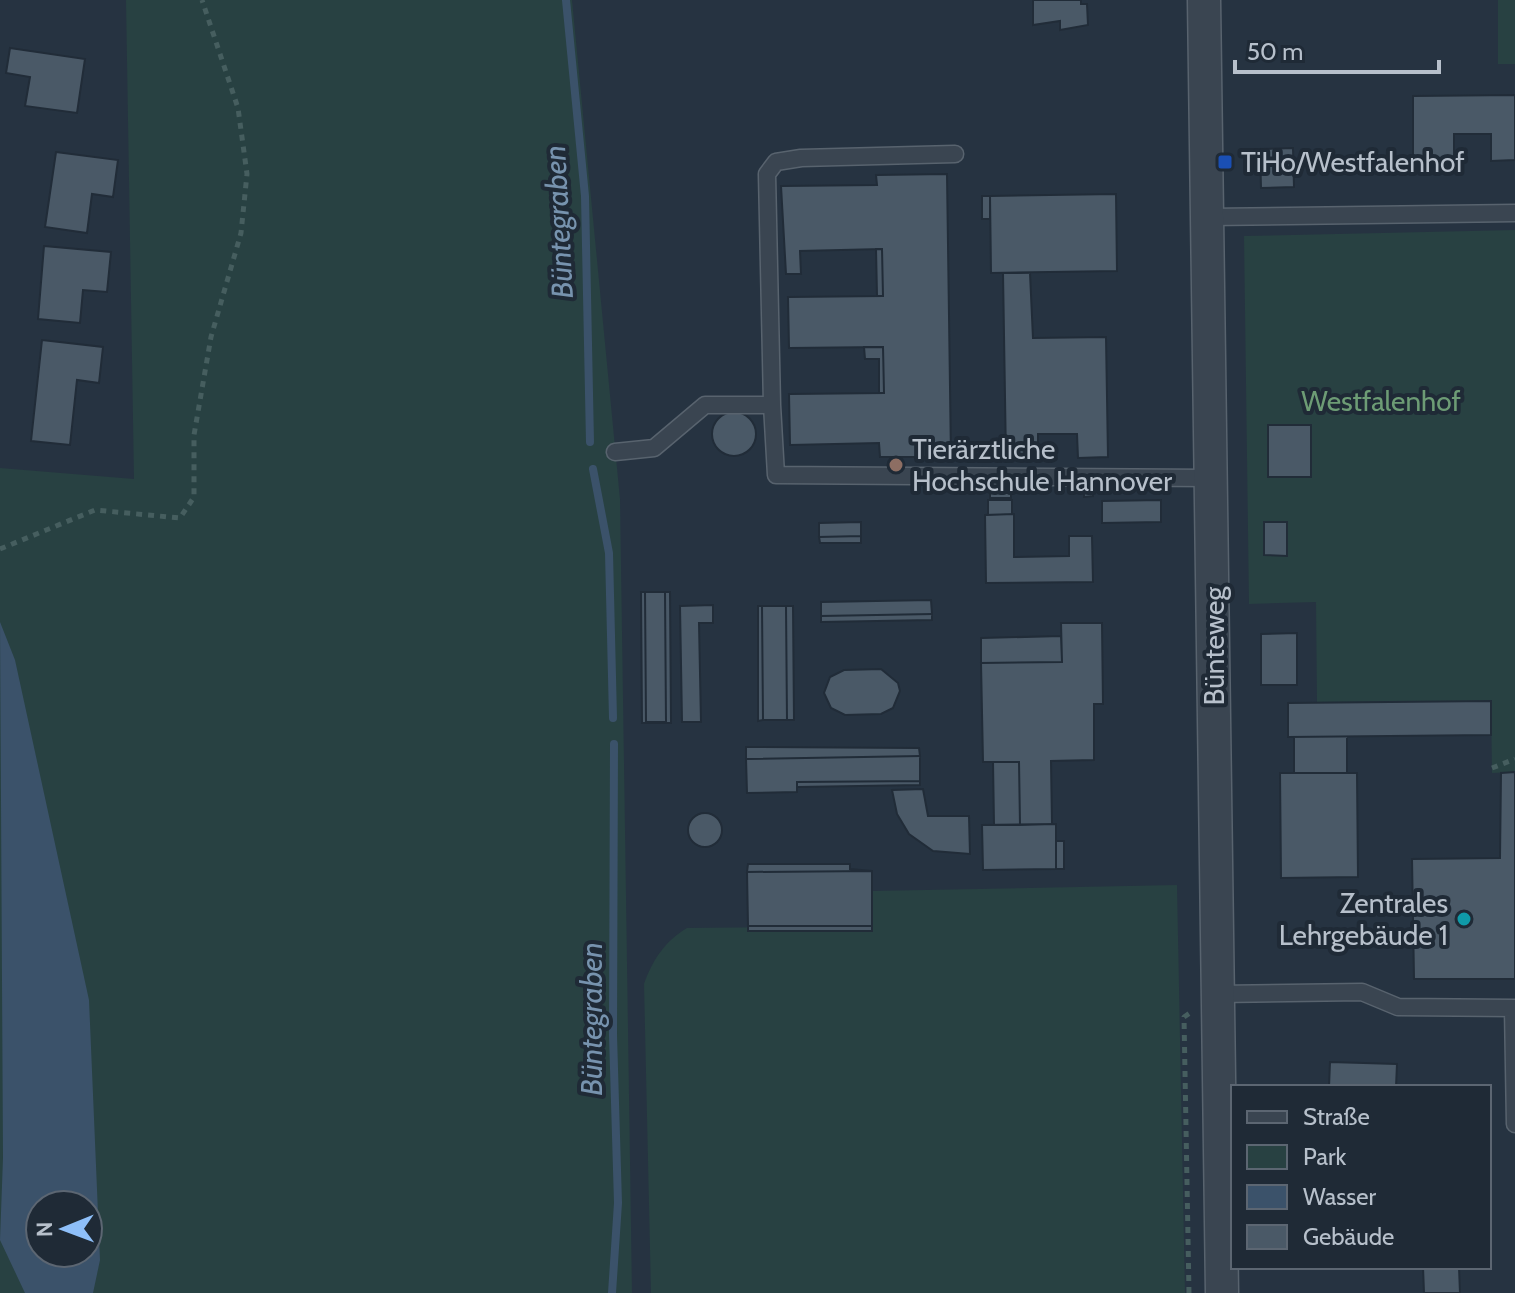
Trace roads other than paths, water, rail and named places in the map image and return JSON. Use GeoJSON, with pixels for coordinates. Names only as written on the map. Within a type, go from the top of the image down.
{"type":"FeatureCollection","features":[{"type":"Feature","properties":{"kind":"street","name":"Bünteweg"},"geometry":{"type":"LineString","coordinates":[[1204,0],[1222,1293]]}},
{"type":"Feature","properties":{"kind":"lane"},"geometry":{"type":"LineString","coordinates":[[955,154],[801,158],[776,162],[767,174],[776,475],[1212,478]]}},
{"type":"Feature","properties":{"kind":"lane"},"geometry":{"type":"LineString","coordinates":[[1209,217],[1515,213]]}},
{"type":"Feature","properties":{"kind":"lane"},"geometry":{"type":"LineString","coordinates":[[615,452],[654,448],[705,405],[772,405]]}},
{"type":"Feature","properties":{"kind":"lane"},"geometry":{"type":"LineString","coordinates":[[1218,994],[1362,992],[1398,1007],[1514,1008],[1515,1124]]}},
{"type":"Feature","properties":{"kind":"water"},"geometry":{"type":"Polygon","coordinates":[[[0,622],[15,660],[89,1000],[97,1189],[24,1189],[24,1269],[98,1269],[93,1293],[25,1293],[0,1240],[3,1158],[0,622]]]}},
{"type":"Feature","properties":{"kind":"waterway","name":"Büntegraben"},"geometry":{"type":"LineString","coordinates":[[566,0],[585,196],[590,442]]}},
{"type":"Feature","properties":{"kind":"waterway","name":"Büntegraben"},"geometry":{"type":"LineString","coordinates":[[593,469],[609,553],[613,718]]}},
{"type":"Feature","properties":{"kind":"waterway","name":"Büntegraben"},"geometry":{"type":"LineString","coordinates":[[612,1293],[618,1203],[613,1035],[614,744]]}},
{"type":"Feature","properties":{"kind":"place","name":"TiHo/Westfalenhof"},"geometry":{"type":"Point","coordinates":[1225,162]}},
{"type":"Feature","properties":{"kind":"place","name":"Tierärztliche Hochschule Hannover"},"geometry":{"type":"Point","coordinates":[896,465]}},
{"type":"Feature","properties":{"kind":"place","name":"Zentrales Lehrgebäude 1"},"geometry":{"type":"Point","coordinates":[1464,919]}},
{"type":"Feature","properties":{"kind":"park label","name":"Westfalenhof"},"geometry":{"type":"Point","coordinates":[1381,401]}}]}
